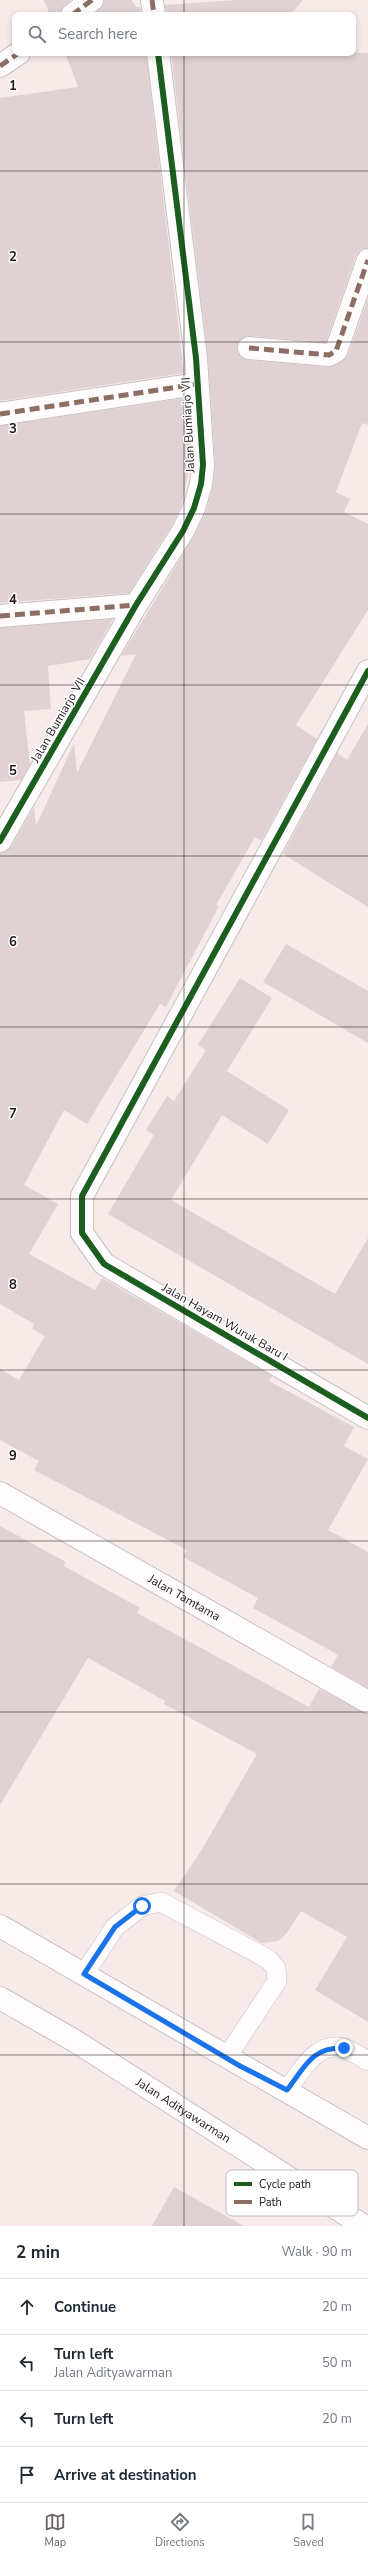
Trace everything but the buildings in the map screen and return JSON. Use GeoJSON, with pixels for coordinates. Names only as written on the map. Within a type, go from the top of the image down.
{"type":"FeatureCollection","features":[{"type":"Feature","properties":{"kind":"street"},"geometry":{"type":"LineString","coordinates":[[76,12],[92,0]]}},
{"type":"Feature","properties":{"kind":"street"},"geometry":{"type":"LineString","coordinates":[[152,0],[154,12]]}},
{"type":"Feature","properties":{"kind":"street"},"geometry":{"type":"LineString","coordinates":[[0,66],[15,56]]}},
{"type":"Feature","properties":{"kind":"street","name":"Jalan Bumiarjo VII"},"geometry":{"type":"LineString","coordinates":[[0,842],[136,605],[183,531],[194,508],[201,484],[203,465],[196,358],[158,56]]}},
{"type":"Feature","properties":{"kind":"street"},"geometry":{"type":"LineString","coordinates":[[249,348],[329,355],[336,351],[368,260]]}},
{"type":"Feature","properties":{"kind":"street"},"geometry":{"type":"LineString","coordinates":[[0,414],[197,384]]}},
{"type":"Feature","properties":{"kind":"street"},"geometry":{"type":"LineString","coordinates":[[0,616],[136,605]]}},
{"type":"Feature","properties":{"kind":"street","name":"Jalan Hayam Wuruk Baru I"},"geometry":{"type":"LineString","coordinates":[[368,670],[82,1196],[82,1233],[104,1264],[368,1418]]}},
{"type":"Feature","properties":{"kind":"street","name":"Jalan Tamtama"},"geometry":{"type":"LineString","coordinates":[[0,1493],[368,1702]]}},
{"type":"Feature","properties":{"kind":"street"},"geometry":{"type":"LineString","coordinates":[[0,1926],[368,2138]]}},
{"type":"Feature","properties":{"kind":"street","name":"Jalan Adityawarman"},"geometry":{"type":"LineString","coordinates":[[0,1998],[75,2041],[277,2170]]}},
{"type":"Feature","properties":{"kind":"street","name":"Jalan Adityawarman"},"geometry":{"type":"LineString","coordinates":[[348,2216],[364,2226]]}},
{"type":"Feature","properties":{"kind":"lane"},"geometry":{"type":"LineString","coordinates":[[84,1974],[115,1927],[142,1906],[161,1902],[268,1960],[276,1968],[277,1981],[227,2058]]}},
{"type":"Feature","properties":{"kind":"lane"},"geometry":{"type":"LineString","coordinates":[[287,2090],[317,2051],[329,2047],[344,2048],[368,2062]]}},
{"type":"Feature","properties":{"kind":"marked path"},"geometry":{"type":"LineString","coordinates":[[76,12],[92,0]]}},
{"type":"Feature","properties":{"kind":"marked path"},"geometry":{"type":"LineString","coordinates":[[152,0],[154,12]]}},
{"type":"Feature","properties":{"kind":"marked path"},"geometry":{"type":"LineString","coordinates":[[0,66],[15,56]]}},
{"type":"Feature","properties":{"kind":"marked path"},"geometry":{"type":"LineString","coordinates":[[249,348],[329,355],[336,351],[368,260]]}},
{"type":"Feature","properties":{"kind":"marked path"},"geometry":{"type":"LineString","coordinates":[[0,414],[197,384]]}},
{"type":"Feature","properties":{"kind":"marked path"},"geometry":{"type":"LineString","coordinates":[[0,616],[136,605]]}},
{"type":"Feature","properties":{"kind":"cycle path"},"geometry":{"type":"LineString","coordinates":[[0,841],[136,605],[183,531],[194,508],[201,484],[203,465],[196,358],[158,56]]}},
{"type":"Feature","properties":{"kind":"cycle path"},"geometry":{"type":"LineString","coordinates":[[368,671],[82,1196],[82,1233],[104,1264],[368,1418]]}},
{"type":"Feature","properties":{"kind":"route"},"geometry":{"type":"LineString","coordinates":[[142,1906],[115,1927],[84,1974],[240,2066],[287,2090],[317,2051],[329,2047],[344,2048]]}}]}
